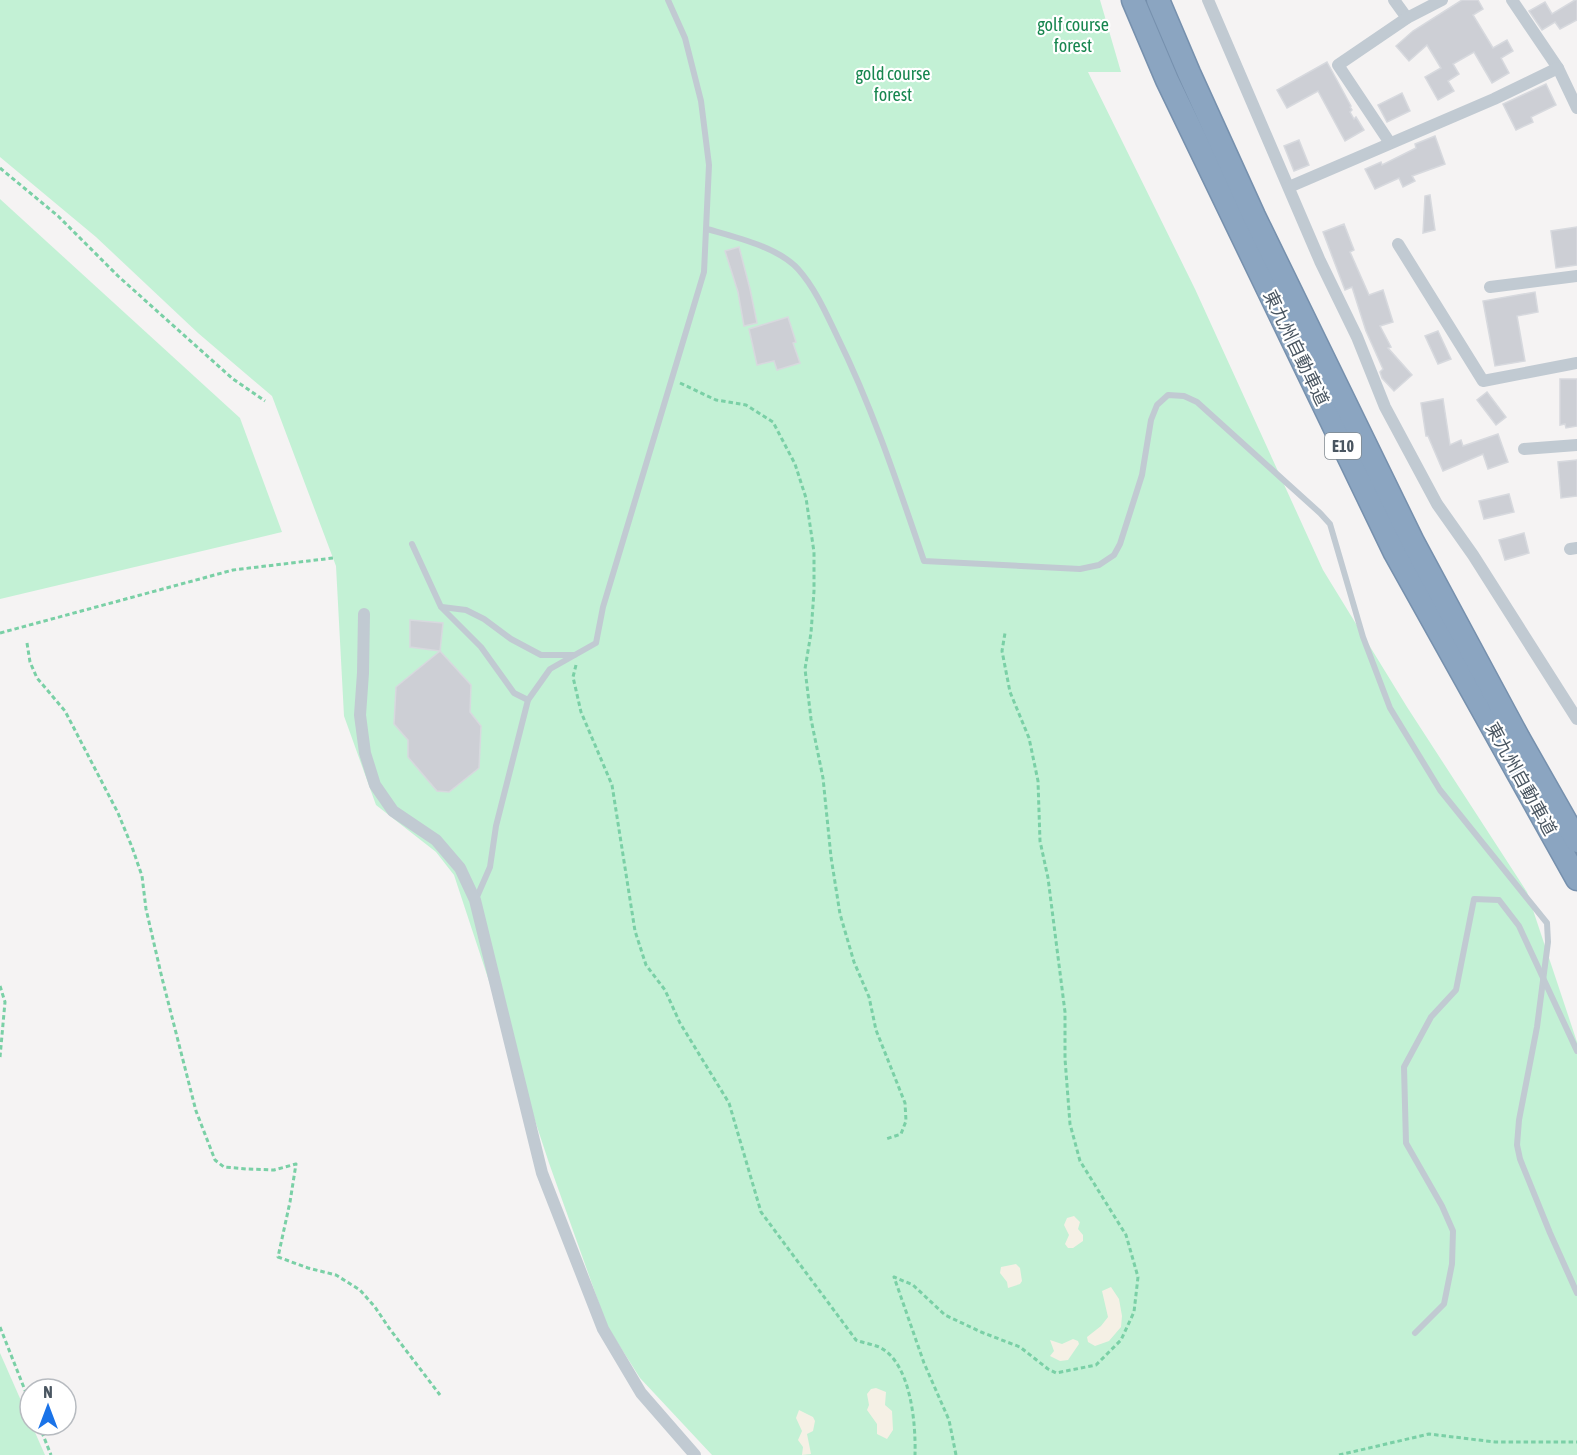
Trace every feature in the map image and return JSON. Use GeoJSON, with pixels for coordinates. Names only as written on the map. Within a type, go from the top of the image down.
{"type":"FeatureCollection","features":[{"type":"Feature","properties":{"kind":"highway","name":"東九州自動車道"},"geometry":{"type":"LineString","coordinates":[[1133,0],[1167,80],[1395,554],[1577,879]]}},
{"type":"Feature","properties":{"kind":"highway","name":"東九州自動車道"},"geometry":{"type":"LineString","coordinates":[[1158,0],[1254,216],[1413,542],[1519,739],[1577,841]]}},
{"type":"Feature","properties":{"kind":"street"},"geometry":{"type":"LineString","coordinates":[[1208,0],[1320,261],[1357,337],[1384,407],[1437,504],[1577,719]]}},
{"type":"Feature","properties":{"kind":"street"},"geometry":{"type":"LineString","coordinates":[[1394,0],[1407,18]]}},
{"type":"Feature","properties":{"kind":"street"},"geometry":{"type":"LineString","coordinates":[[1390,143],[1338,65],[1407,18],[1442,0]]}},
{"type":"Feature","properties":{"kind":"street"},"geometry":{"type":"LineString","coordinates":[[1512,0],[1558,68],[1577,108]]}},
{"type":"Feature","properties":{"kind":"street"},"geometry":{"type":"LineString","coordinates":[[1289,187],[1494,99],[1558,68]]}},
{"type":"Feature","properties":{"kind":"street"},"geometry":{"type":"LineString","coordinates":[[1398,244],[1483,381],[1577,363]]}},
{"type":"Feature","properties":{"kind":"street"},"geometry":{"type":"LineString","coordinates":[[1490,287],[1577,276]]}},
{"type":"Feature","properties":{"kind":"street"},"geometry":{"type":"LineString","coordinates":[[1524,449],[1577,445]]}},
{"type":"Feature","properties":{"kind":"street"},"geometry":{"type":"LineString","coordinates":[[364,614],[360,716],[365,753],[375,785],[393,811],[436,840],[460,868],[475,900],[542,1173],[603,1329],[641,1393],[695,1455]]}},
{"type":"Feature","properties":{"kind":"lane"},"geometry":{"type":"LineString","coordinates":[[475,900],[490,867],[495,826],[528,700],[550,669],[596,643],[603,607],[704,272],[709,165],[701,101],[685,38],[668,0]]}},
{"type":"Feature","properties":{"kind":"lane"},"geometry":{"type":"LineString","coordinates":[[707,229],[745,240],[776,253],[798,268],[820,301],[882,438],[924,561],[1080,569],[1099,565],[1114,555],[1120,544],[1142,475],[1151,420],[1157,405],[1168,395],[1190,399],[1206,410],[1330,524],[1363,637],[1390,708],[1440,790],[1546,923],[1548,942],[1537,1027],[1519,1120],[1517,1144],[1520,1159],[1577,1293]]}},
{"type":"Feature","properties":{"kind":"lane"},"geometry":{"type":"LineString","coordinates":[[411,544],[441,607],[481,647],[514,693],[528,700]]}},
{"type":"Feature","properties":{"kind":"lane"},"geometry":{"type":"LineString","coordinates":[[441,607],[466,610],[540,655],[578,654]]}},
{"type":"Feature","properties":{"kind":"lane"},"geometry":{"type":"LineString","coordinates":[[1415,1333],[1444,1304],[1452,1264],[1453,1231],[1442,1206],[1406,1143],[1404,1067],[1431,1017],[1456,990],[1474,898],[1499,900],[1519,926],[1577,1051]]}},
{"type":"Feature","properties":{"kind":"path"},"geometry":{"type":"LineString","coordinates":[[0,168],[58,216],[118,276],[224,372],[265,401]]}},
{"type":"Feature","properties":{"kind":"path"},"geometry":{"type":"LineString","coordinates":[[673,380],[716,400],[746,405],[773,422],[795,464],[806,498],[814,552],[814,591],[806,669],[811,719],[823,778],[831,857],[840,914],[854,962],[869,997],[876,1030],[905,1102],[906,1121],[901,1134],[886,1139]]}},
{"type":"Feature","properties":{"kind":"path"},"geometry":{"type":"LineString","coordinates":[[0,633],[233,570],[333,558]]}},
{"type":"Feature","properties":{"kind":"path"},"geometry":{"type":"LineString","coordinates":[[956,1455],[948,1420],[924,1363],[894,1277],[913,1285],[945,1315],[1020,1347],[1048,1370],[1056,1373],[1096,1365],[1121,1340],[1134,1312],[1138,1276],[1126,1236],[1080,1161],[1070,1124],[1065,1059],[1065,1012],[1048,878],[1040,841],[1038,781],[1029,738],[1010,692],[1002,651],[1005,633]]}},
{"type":"Feature","properties":{"kind":"path"},"geometry":{"type":"LineString","coordinates":[[27,643],[30,662],[37,678],[65,711],[118,813],[132,847],[142,876],[146,909],[196,1111],[215,1160],[224,1167],[248,1169],[274,1170],[296,1164],[278,1257],[336,1275],[360,1290],[440,1395]]}},
{"type":"Feature","properties":{"kind":"path"},"geometry":{"type":"LineString","coordinates":[[578,654],[573,677],[581,712],[612,785],[635,931],[646,965],[665,990],[680,1023],[729,1103],[761,1212],[856,1340],[879,1347],[905,1378],[914,1425],[915,1455]]}},
{"type":"Feature","properties":{"kind":"path"},"geometry":{"type":"LineString","coordinates":[[0,986],[4,1002],[0,1057]]}},
{"type":"Feature","properties":{"kind":"path"},"geometry":{"type":"LineString","coordinates":[[0,1327],[20,1377]]}},
{"type":"Feature","properties":{"kind":"path"},"geometry":{"type":"LineString","coordinates":[[1339,1455],[1429,1434],[1495,1442],[1577,1442]]}},
{"type":"Feature","properties":{"kind":"path"},"geometry":{"type":"LineString","coordinates":[[44,1437],[51,1455]]}},
{"type":"Feature","properties":{"kind":"green space"},"geometry":{"type":"Polygon","coordinates":[[[0,0],[1100,0],[1121,72],[1088,72],[1195,289],[1323,570],[1407,707],[1527,892],[1577,1042],[1577,1455],[712,1455],[640,1378],[607,1326],[549,1163],[454,875],[436,852],[376,805],[344,716],[336,566],[272,396],[198,333],[96,237],[0,157],[0,0]]]}},
{"type":"Feature","properties":{"kind":"green space"},"geometry":{"type":"Polygon","coordinates":[[[0,199],[240,418],[282,532],[0,599],[0,199]]]}},
{"type":"Feature","properties":{"kind":"green space"},"geometry":{"type":"Polygon","coordinates":[[[0,1353],[18,1394],[18,1437],[37,1437],[45,1455],[0,1455],[0,1353]]]}},
{"type":"Feature","properties":{"kind":"sand"},"geometry":{"type":"Polygon","coordinates":[[[1074,1216],[1080,1222],[1078,1229],[1083,1235],[1083,1241],[1073,1248],[1068,1248],[1065,1244],[1069,1235],[1064,1225],[1067,1218],[1074,1216]]]}},
{"type":"Feature","properties":{"kind":"sand"},"geometry":{"type":"Polygon","coordinates":[[[1016,1264],[1020,1268],[1022,1281],[1008,1288],[1007,1282],[1000,1273],[1001,1267],[1016,1264]]]}},
{"type":"Feature","properties":{"kind":"sand"},"geometry":{"type":"Polygon","coordinates":[[[1111,1287],[1119,1299],[1121,1327],[1109,1341],[1095,1346],[1088,1342],[1087,1337],[1108,1317],[1102,1291],[1111,1287]]]}},
{"type":"Feature","properties":{"kind":"sand"},"geometry":{"type":"Polygon","coordinates":[[[1073,1339],[1079,1344],[1068,1360],[1060,1361],[1050,1356],[1054,1351],[1050,1340],[1062,1344],[1073,1339]]]}},
{"type":"Feature","properties":{"kind":"sand"},"geometry":{"type":"Polygon","coordinates":[[[876,1388],[886,1392],[885,1405],[892,1411],[893,1430],[887,1439],[877,1434],[877,1424],[867,1410],[869,1405],[867,1394],[871,1389],[876,1388]]]}},
{"type":"Feature","properties":{"kind":"sand"},"geometry":{"type":"Polygon","coordinates":[[[799,1410],[813,1417],[815,1421],[813,1431],[807,1434],[811,1454],[802,1455],[803,1447],[798,1440],[802,1431],[796,1418],[799,1410]]]}},
{"type":"Feature","properties":{"kind":"building"},"geometry":{"type":"Polygon","coordinates":[[[1462,0],[1478,0],[1483,9],[1473,15],[1493,48],[1507,40],[1513,51],[1501,58],[1509,73],[1492,83],[1474,52],[1453,64],[1459,74],[1448,81],[1454,91],[1438,100],[1425,77],[1441,68],[1427,45],[1409,61],[1396,46],[1413,31],[1462,0]]]}},
{"type":"Feature","properties":{"kind":"building"},"geometry":{"type":"Polygon","coordinates":[[[1577,0],[1577,20],[1560,29],[1555,22],[1542,30],[1529,11],[1545,2],[1552,14],[1577,0]]]}},
{"type":"Feature","properties":{"kind":"building"},"geometry":{"type":"Polygon","coordinates":[[[1327,62],[1351,106],[1350,112],[1364,130],[1345,141],[1318,91],[1287,108],[1277,90],[1327,62]]]}},
{"type":"Feature","properties":{"kind":"building"},"geometry":{"type":"Polygon","coordinates":[[[1546,84],[1556,105],[1531,117],[1533,122],[1516,130],[1503,104],[1546,84]]]}},
{"type":"Feature","properties":{"kind":"building"},"geometry":{"type":"Polygon","coordinates":[[[1402,93],[1410,111],[1387,122],[1378,105],[1402,93]]]}},
{"type":"Feature","properties":{"kind":"building"},"geometry":{"type":"Polygon","coordinates":[[[1435,136],[1445,164],[1412,176],[1415,181],[1403,187],[1399,178],[1375,189],[1365,169],[1381,162],[1382,165],[1416,148],[1415,144],[1435,136]]]}},
{"type":"Feature","properties":{"kind":"building"},"geometry":{"type":"Polygon","coordinates":[[[1299,140],[1309,165],[1294,171],[1284,146],[1299,140]]]}},
{"type":"Feature","properties":{"kind":"building"},"geometry":{"type":"Polygon","coordinates":[[[1430,195],[1435,230],[1423,233],[1425,196],[1430,195]]]}},
{"type":"Feature","properties":{"kind":"building"},"geometry":{"type":"Polygon","coordinates":[[[1344,224],[1354,250],[1350,252],[1369,295],[1383,290],[1393,322],[1380,326],[1391,347],[1388,348],[1412,375],[1394,391],[1382,378],[1380,372],[1383,369],[1366,331],[1352,287],[1345,290],[1323,232],[1344,224]]]}},
{"type":"Feature","properties":{"kind":"building"},"geometry":{"type":"Polygon","coordinates":[[[1577,227],[1577,265],[1556,268],[1551,231],[1577,227]]]}},
{"type":"Feature","properties":{"kind":"building"},"geometry":{"type":"Polygon","coordinates":[[[739,247],[757,323],[744,326],[738,292],[725,251],[739,247]]]}},
{"type":"Feature","properties":{"kind":"building"},"geometry":{"type":"Polygon","coordinates":[[[1535,292],[1538,312],[1517,316],[1525,361],[1495,366],[1483,301],[1535,292]]]}},
{"type":"Feature","properties":{"kind":"building"},"geometry":{"type":"Polygon","coordinates":[[[788,317],[800,363],[777,370],[774,361],[757,365],[749,329],[788,317]]]}},
{"type":"Feature","properties":{"kind":"building"},"geometry":{"type":"Polygon","coordinates":[[[1438,331],[1451,359],[1438,364],[1425,336],[1438,331]]]}},
{"type":"Feature","properties":{"kind":"building"},"geometry":{"type":"Polygon","coordinates":[[[1560,379],[1577,379],[1577,426],[1566,428],[1565,424],[1560,425],[1560,379]]]}},
{"type":"Feature","properties":{"kind":"building"},"geometry":{"type":"Polygon","coordinates":[[[1487,392],[1506,417],[1496,425],[1477,400],[1487,392]]]}},
{"type":"Feature","properties":{"kind":"building"},"geometry":{"type":"Polygon","coordinates":[[[1443,399],[1450,445],[1461,440],[1463,446],[1498,434],[1508,462],[1488,469],[1483,454],[1443,471],[1426,436],[1421,403],[1443,399]]]}},
{"type":"Feature","properties":{"kind":"building"},"geometry":{"type":"Polygon","coordinates":[[[1577,460],[1577,496],[1561,498],[1558,462],[1577,460]]]}},
{"type":"Feature","properties":{"kind":"building"},"geometry":{"type":"Polygon","coordinates":[[[1509,494],[1514,512],[1484,519],[1479,501],[1509,494]]]}},
{"type":"Feature","properties":{"kind":"building"},"geometry":{"type":"Polygon","coordinates":[[[1524,533],[1529,553],[1505,560],[1499,540],[1524,533]]]}},
{"type":"Feature","properties":{"kind":"building"},"geometry":{"type":"Polygon","coordinates":[[[410,620],[443,623],[440,651],[410,647],[410,620]]]}},
{"type":"Feature","properties":{"kind":"building"},"geometry":{"type":"Polygon","coordinates":[[[440,651],[471,685],[470,712],[481,726],[479,768],[449,792],[437,791],[408,757],[408,740],[394,724],[396,687],[440,651]]]}},
{"type":"Feature","properties":{"kind":"park label","name":"golf course forest"},"geometry":{"type":"Point","coordinates":[1073,36]}},
{"type":"Feature","properties":{"kind":"park label","name":"gold course forest"},"geometry":{"type":"Point","coordinates":[893,84]}}]}
